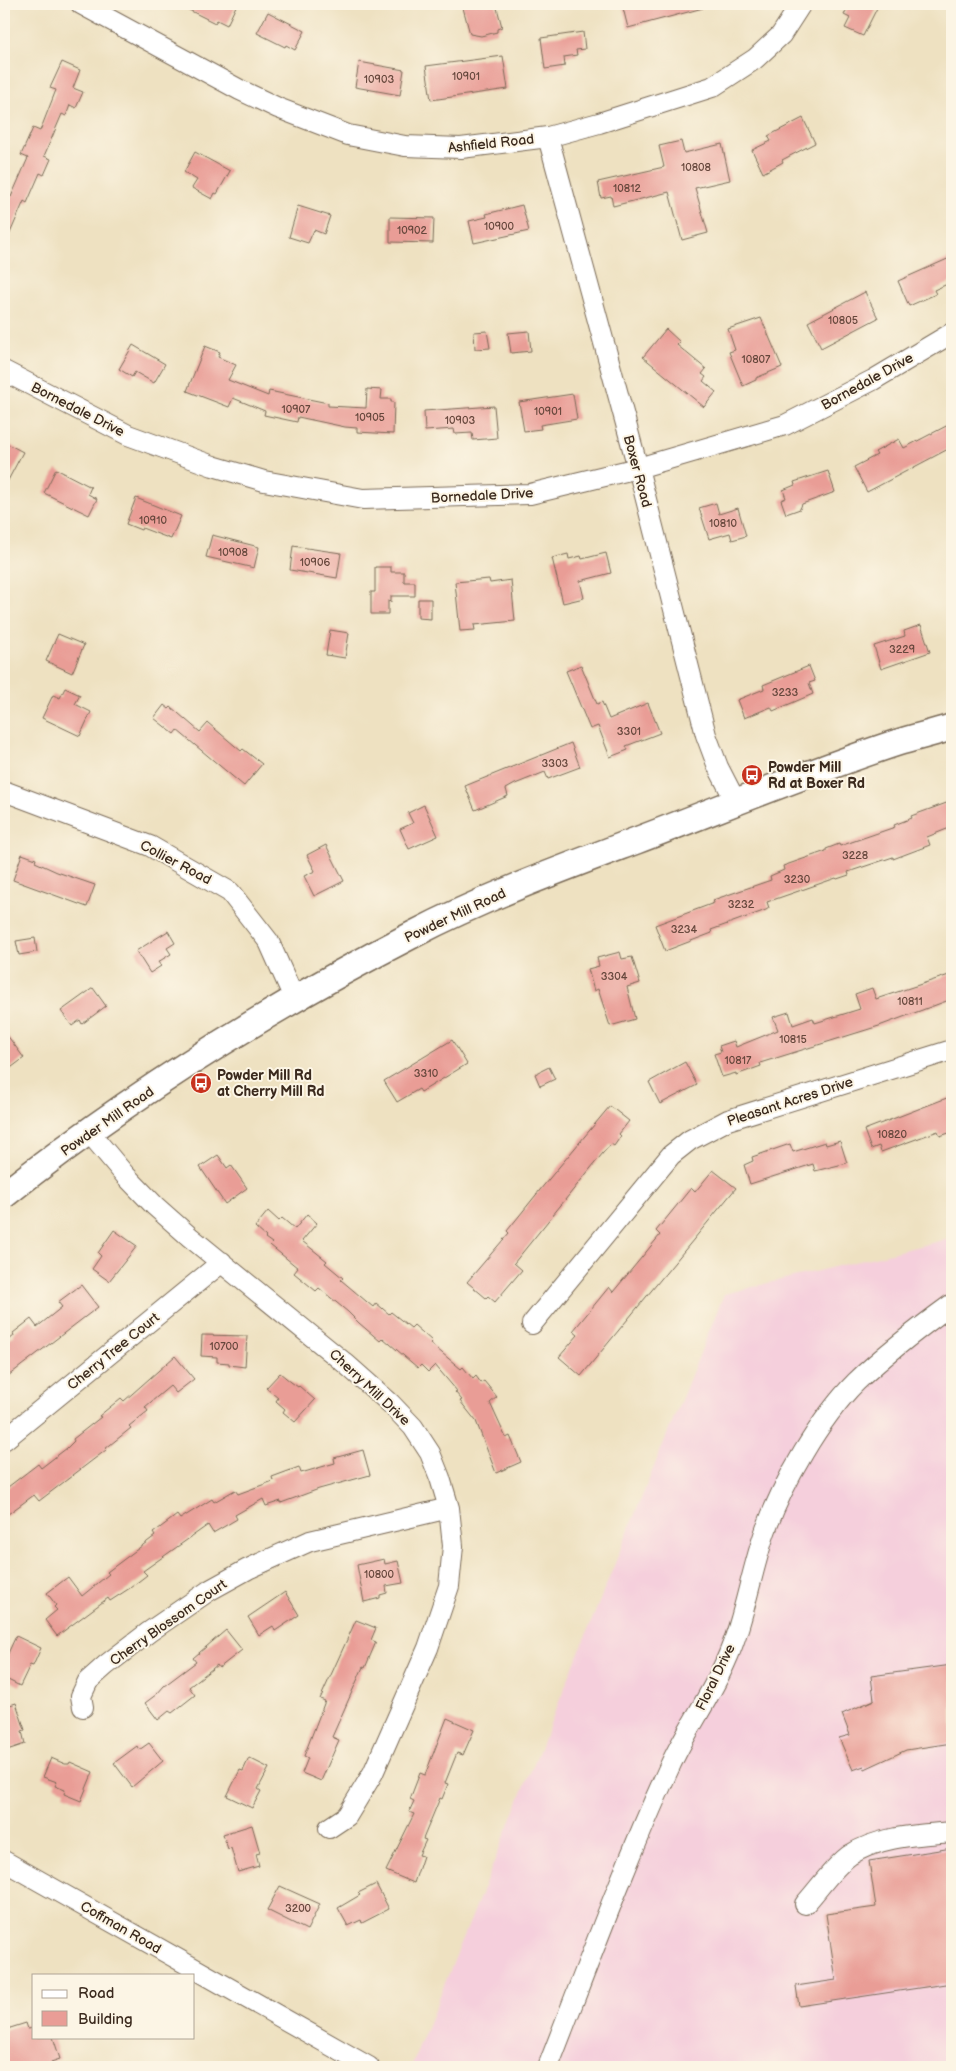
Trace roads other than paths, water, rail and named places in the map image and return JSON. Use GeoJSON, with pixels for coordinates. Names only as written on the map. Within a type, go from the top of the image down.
{"type":"FeatureCollection","features":[{"type":"Feature","properties":{"kind":"main road","name":"Powder Mill Road"},"geometry":{"type":"LineString","coordinates":[[4,1195],[89,1132],[209,1052],[294,998],[415,933],[526,883],[736,802],[895,744],[952,727]]}},
{"type":"Feature","properties":{"kind":"street","name":"Ashfield Road"},"geometry":{"type":"LineString","coordinates":[[81,4],[240,90],[278,108],[348,135],[405,146],[461,148],[548,137],[599,123],[712,86],[754,59],[781,36],[801,4]]}},
{"type":"Feature","properties":{"kind":"street","name":"Boxer Road"},"geometry":{"type":"LineString","coordinates":[[548,137],[638,468],[706,735],[718,766],[736,802]]}},
{"type":"Feature","properties":{"kind":"street","name":"Bornedale Drive"},"geometry":{"type":"LineString","coordinates":[[4,371],[128,435],[213,466],[264,482],[362,499],[530,494],[638,468],[785,425],[873,380],[952,333]]}},
{"type":"Feature","properties":{"kind":"street","name":"Collier Road"},"geometry":{"type":"LineString","coordinates":[[4,792],[150,846],[230,892],[269,942],[294,998]]}},
{"type":"Feature","properties":{"kind":"street","name":"Pleasant Acres Drive"},"geometry":{"type":"LineString","coordinates":[[532,1324],[671,1155],[690,1140],[728,1120],[952,1050]]}},
{"type":"Feature","properties":{"kind":"street","name":"Cherry Mill Drive"},"geometry":{"type":"LineString","coordinates":[[89,1132],[125,1176],[155,1206],[346,1364],[413,1427],[430,1453],[440,1478],[449,1508],[453,1546],[449,1586],[428,1648],[373,1773],[347,1816],[329,1828]]}},
{"type":"Feature","properties":{"kind":"street","name":"Cherry Tree Court"},"geometry":{"type":"LineString","coordinates":[[4,1440],[222,1262]]}},
{"type":"Feature","properties":{"kind":"street","name":"Floral Drive"},"geometry":{"type":"LineString","coordinates":[[548,2067],[637,1838],[670,1766],[725,1663],[740,1622],[766,1532],[794,1469],[826,1418],[855,1383],[914,1332],[952,1304]]}},
{"type":"Feature","properties":{"kind":"street","name":"Cherry Blossom Court"},"geometry":{"type":"LineString","coordinates":[[83,1707],[82,1696],[88,1681],[106,1665],[149,1632],[210,1590],[248,1569],[310,1541],[449,1508]]}},
{"type":"Feature","properties":{"kind":"street"},"geometry":{"type":"LineString","coordinates":[[805,1904],[849,1856],[866,1846],[906,1837],[952,1832]]}},
{"type":"Feature","properties":{"kind":"street","name":"Coffman Road"},"geometry":{"type":"LineString","coordinates":[[4,1861],[368,2067]]}},
{"type":"Feature","properties":{"kind":"place","name":"Powder Mill Rd at Boxer Rd"},"geometry":{"type":"Point","coordinates":[752,775]}},
{"type":"Feature","properties":{"kind":"place","name":"Powder Mill Rd at Cherry Mill Rd"},"geometry":{"type":"Point","coordinates":[201,1083]}}]}
